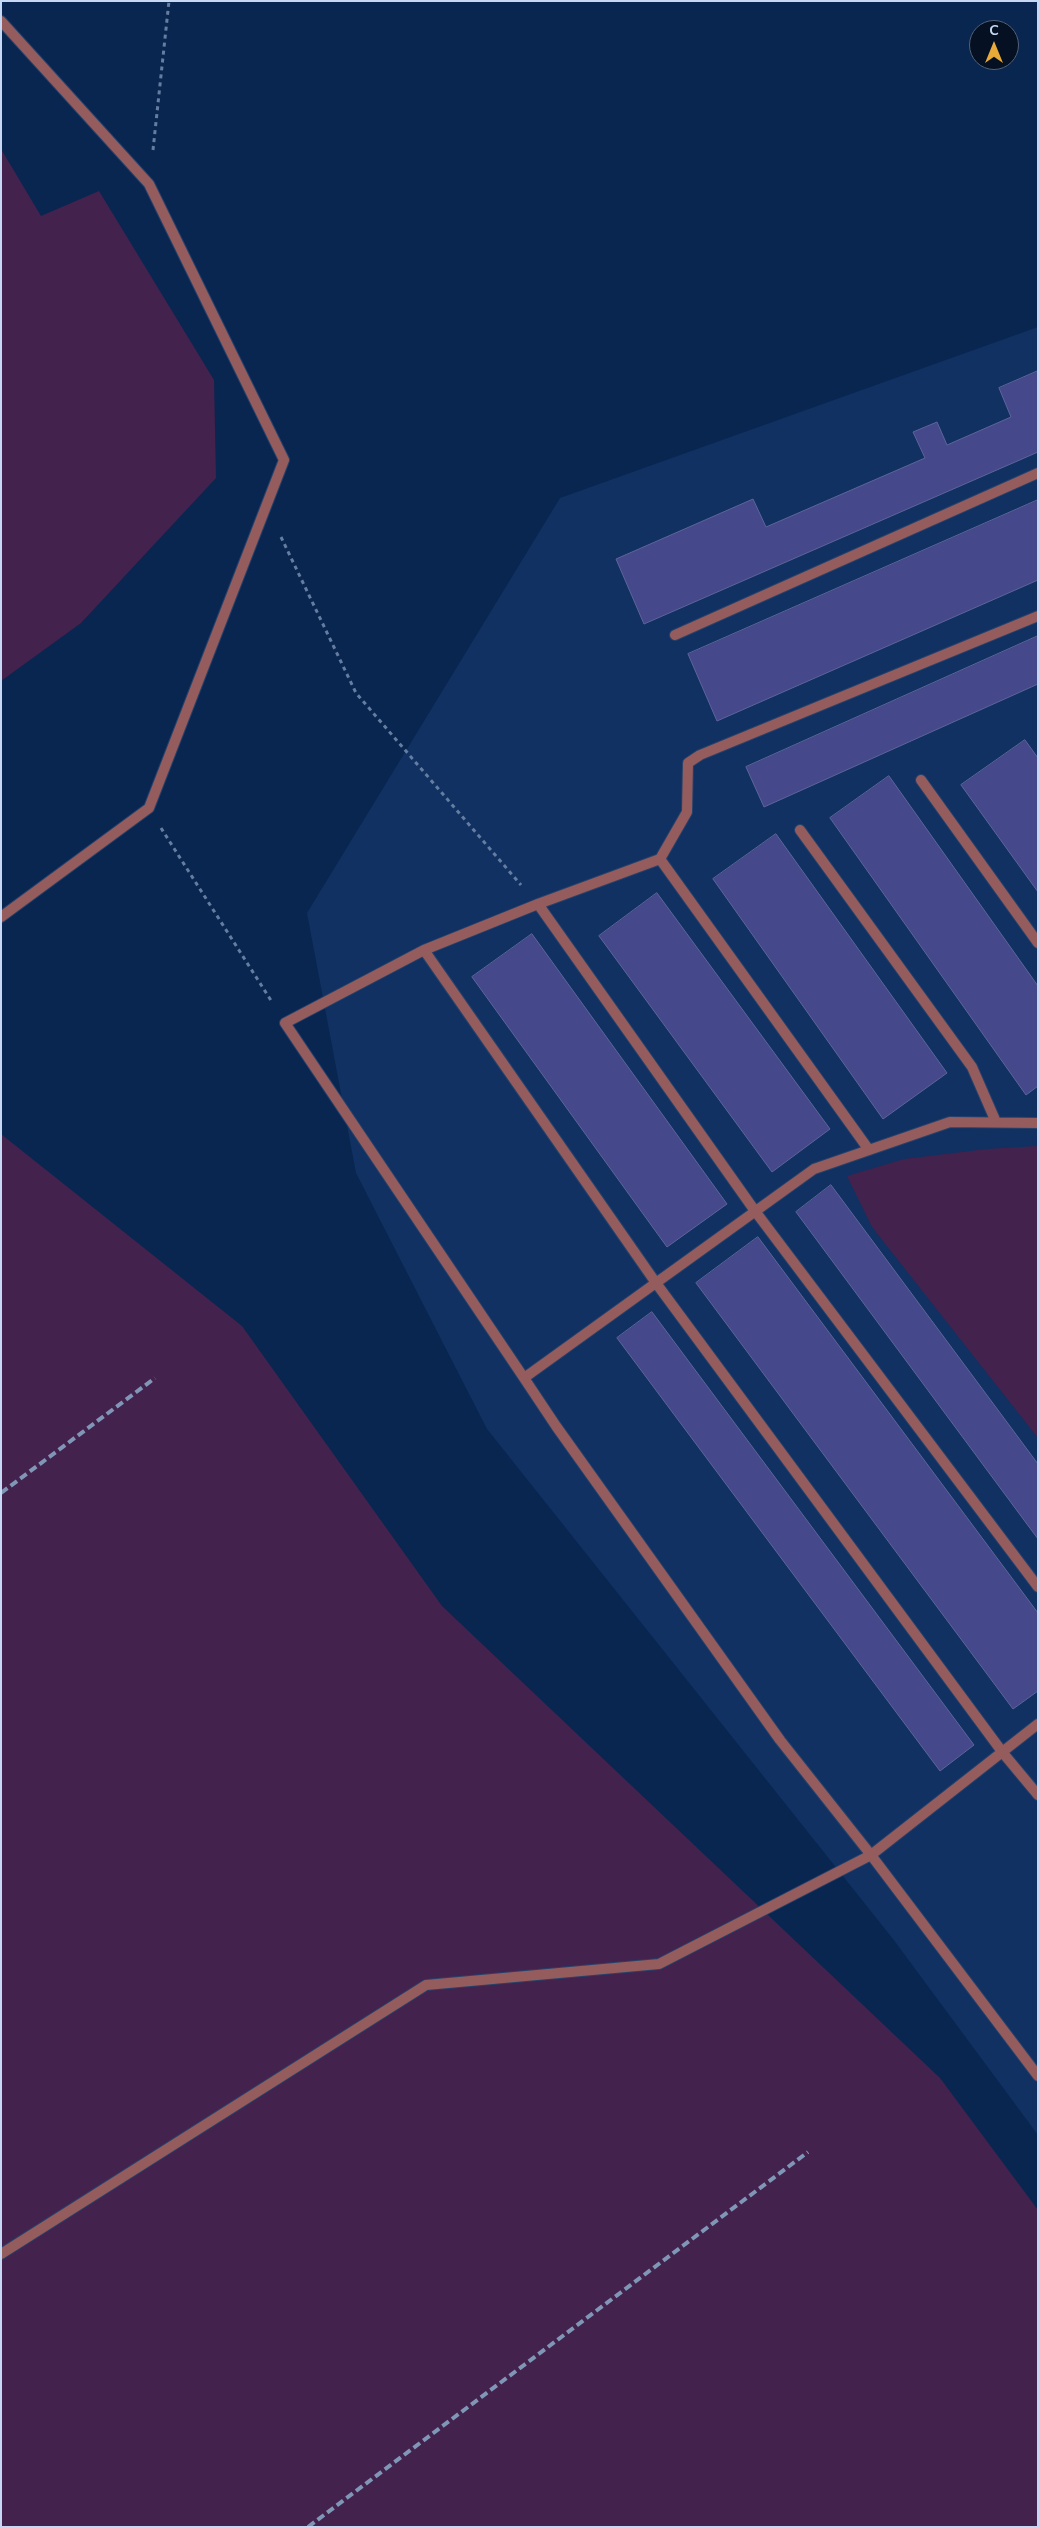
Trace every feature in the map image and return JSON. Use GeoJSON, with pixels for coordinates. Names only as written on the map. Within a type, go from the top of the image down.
{"type":"FeatureCollection","features":[{"type":"Feature","properties":{"kind":"street"},"geometry":{"type":"LineString","coordinates":[[1,21],[149,184],[284,460],[149,808],[1,917]]}},
{"type":"Feature","properties":{"kind":"street"},"geometry":{"type":"LineString","coordinates":[[675,635],[1038,473]]}},
{"type":"Feature","properties":{"kind":"street"},"geometry":{"type":"LineString","coordinates":[[1038,616],[700,755],[688,764],[687,812],[660,859],[538,904],[424,950],[285,1023],[556,1426],[780,1740],[871,1856],[1038,2076]]}},
{"type":"Feature","properties":{"kind":"street"},"geometry":{"type":"LineString","coordinates":[[920,780],[1038,943]]}},
{"type":"Feature","properties":{"kind":"street"},"geometry":{"type":"LineString","coordinates":[[800,830],[972,1067],[996,1122]]}},
{"type":"Feature","properties":{"kind":"street"},"geometry":{"type":"LineString","coordinates":[[660,859],[869,1150]]}},
{"type":"Feature","properties":{"kind":"street"},"geometry":{"type":"LineString","coordinates":[[538,904],[755,1211],[1038,1587]]}},
{"type":"Feature","properties":{"kind":"street"},"geometry":{"type":"LineString","coordinates":[[424,950],[656,1283],[1003,1753],[1038,1795]]}},
{"type":"Feature","properties":{"kind":"street"},"geometry":{"type":"LineString","coordinates":[[524,1378],[814,1169],[950,1122],[1038,1123]]}},
{"type":"Feature","properties":{"kind":"street"},"geometry":{"type":"LineString","coordinates":[[1,2254],[426,1985],[659,1964],[871,1856],[1038,1724]]}},
{"type":"Feature","properties":{"kind":"path"},"geometry":{"type":"LineString","coordinates":[[149,184],[169,1]]}},
{"type":"Feature","properties":{"kind":"path"},"geometry":{"type":"LineString","coordinates":[[266,506],[356,693],[538,904]]}},
{"type":"Feature","properties":{"kind":"path"},"geometry":{"type":"LineString","coordinates":[[149,808],[285,1023]]}},
{"type":"Feature","properties":{"kind":"shaded area"},"geometry":{"type":"Polygon","coordinates":[[[1,149],[41,216],[99,191],[214,380],[216,478],[81,623],[1,681],[1,149]]]}},
{"type":"Feature","properties":{"kind":"shaded area"},"geometry":{"type":"Polygon","coordinates":[[[1038,327],[1038,2135],[893,1939],[487,1429],[356,1173],[307,913],[560,498],[1038,327]]]}},
{"type":"Feature","properties":{"kind":"shaded area"},"geometry":{"type":"Polygon","coordinates":[[[1,1134],[242,1326],[442,1606],[940,2078],[1038,2210],[1038,2527],[1,2527],[1,1134]]]}},
{"type":"Feature","properties":{"kind":"shaded area"},"geometry":{"type":"Polygon","coordinates":[[[1038,1146],[1038,1438],[872,1227],[847,1176],[904,1159],[987,1149],[1038,1146]]]}},
{"type":"Feature","properties":{"kind":"building"},"geometry":{"type":"Polygon","coordinates":[[[1038,371],[1038,452],[644,624],[616,559],[753,499],[766,527],[925,458],[913,432],[937,422],[947,445],[1011,417],[999,388],[1038,371]]]}},
{"type":"Feature","properties":{"kind":"building"},"geometry":{"type":"Polygon","coordinates":[[[1038,500],[1038,580],[717,721],[688,654],[1038,500]]]}},
{"type":"Feature","properties":{"kind":"building"},"geometry":{"type":"Polygon","coordinates":[[[1038,636],[1038,684],[764,807],[746,767],[1038,636]]]}},
{"type":"Feature","properties":{"kind":"building"},"geometry":{"type":"Polygon","coordinates":[[[1025,740],[1038,758],[1038,892],[961,785],[1025,740]]]}},
{"type":"Feature","properties":{"kind":"building"},"geometry":{"type":"Polygon","coordinates":[[[889,776],[1038,986],[1038,1086],[1026,1095],[830,818],[889,776]]]}},
{"type":"Feature","properties":{"kind":"building"},"geometry":{"type":"Polygon","coordinates":[[[776,834],[947,1073],[883,1119],[713,879],[776,834]]]}},
{"type":"Feature","properties":{"kind":"building"},"geometry":{"type":"Polygon","coordinates":[[[657,893],[830,1129],[772,1172],[599,936],[657,893]]]}},
{"type":"Feature","properties":{"kind":"building"},"geometry":{"type":"Polygon","coordinates":[[[532,934],[727,1204],[667,1247],[472,977],[532,934]]]}},
{"type":"Feature","properties":{"kind":"building"},"geometry":{"type":"Polygon","coordinates":[[[831,1185],[1038,1464],[1038,1539],[796,1212],[831,1185]]]}},
{"type":"Feature","properties":{"kind":"building"},"geometry":{"type":"Polygon","coordinates":[[[758,1237],[1038,1613],[1038,1691],[1013,1709],[696,1283],[758,1237]]]}},
{"type":"Feature","properties":{"kind":"building"},"geometry":{"type":"Polygon","coordinates":[[[652,1312],[974,1745],[940,1771],[617,1338],[652,1312]]]}},
{"type":"Feature","properties":{"kind":"railway"},"geometry":{"type":"LineString","coordinates":[[1,1493],[155,1378]]}},
{"type":"Feature","properties":{"kind":"railway"},"geometry":{"type":"LineString","coordinates":[[308,2527],[808,2152]]}}]}
